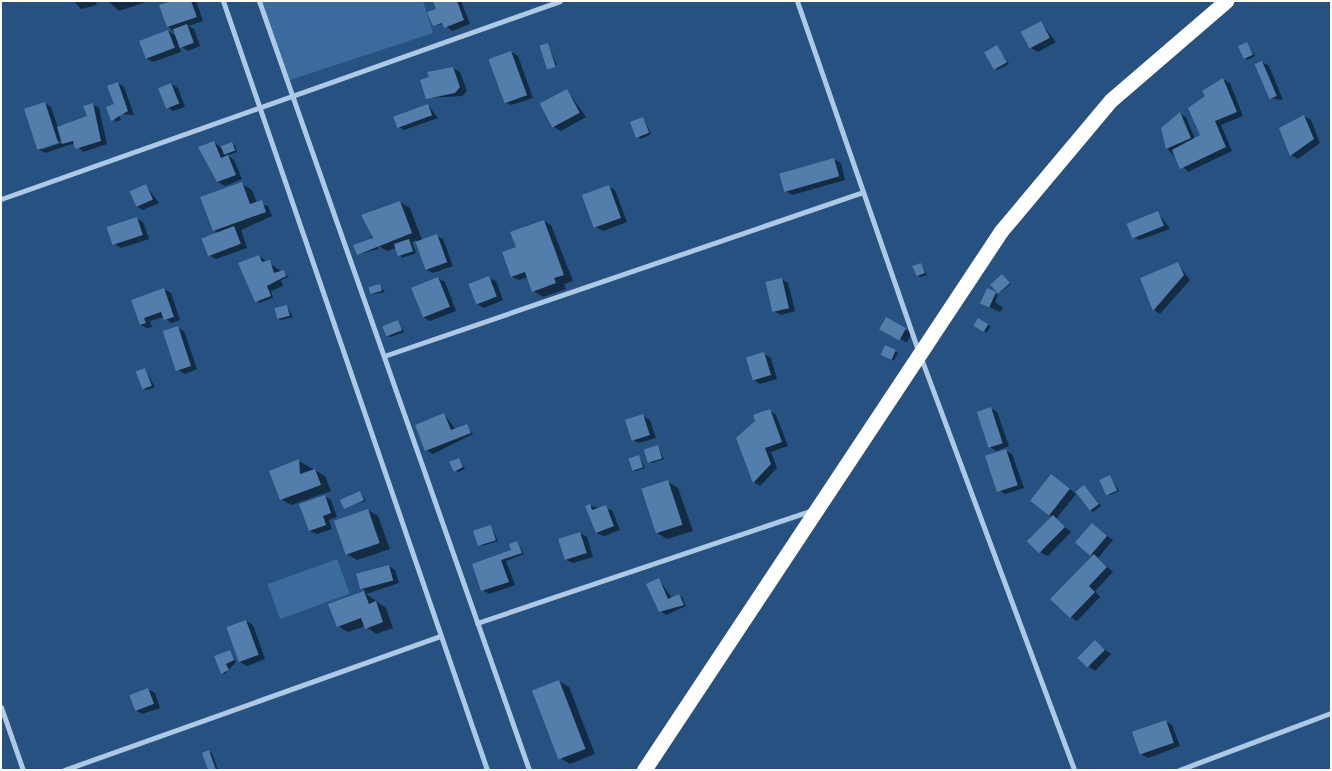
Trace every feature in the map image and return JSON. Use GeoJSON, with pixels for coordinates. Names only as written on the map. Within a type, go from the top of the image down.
{"type":"FeatureCollection","features":[{"type":"Feature","properties":{"kind":"highway"},"geometry":{"type":"LineString","coordinates":[[644,770],[918,352],[1001,231],[1066,149],[1112,100],[1226,1]]}},
{"type":"Feature","properties":{"kind":"street"},"geometry":{"type":"LineString","coordinates":[[222,1],[487,770]]}},
{"type":"Feature","properties":{"kind":"street"},"geometry":{"type":"LineString","coordinates":[[259,1],[529,770]]}},
{"type":"Feature","properties":{"kind":"street"},"geometry":{"type":"LineString","coordinates":[[1,199],[560,1]]}},
{"type":"Feature","properties":{"kind":"street"},"geometry":{"type":"LineString","coordinates":[[797,1],[918,352],[1074,770]]}},
{"type":"Feature","properties":{"kind":"street"},"geometry":{"type":"LineString","coordinates":[[384,356],[863,192]]}},
{"type":"Feature","properties":{"kind":"street"},"geometry":{"type":"LineString","coordinates":[[478,623],[815,509]]}},
{"type":"Feature","properties":{"kind":"street"},"geometry":{"type":"LineString","coordinates":[[64,770],[440,636]]}},
{"type":"Feature","properties":{"kind":"street"},"geometry":{"type":"LineString","coordinates":[[1,707],[23,770]]}},
{"type":"Feature","properties":{"kind":"street"},"geometry":{"type":"LineString","coordinates":[[1179,770],[1331,713]]}},
{"type":"Feature","properties":{"kind":"shaded area"},"geometry":{"type":"Polygon","coordinates":[[[260,1],[423,1],[433,33],[287,81],[260,1]]]}},
{"type":"Feature","properties":{"kind":"shaded area"},"geometry":{"type":"Polygon","coordinates":[[[337,559],[350,594],[280,619],[267,584],[337,559]]]}},
{"type":"Feature","properties":{"kind":"building"},"geometry":{"type":"Polygon","coordinates":[[[172,1],[191,1],[197,17],[167,27],[159,5],[172,1]]]}},
{"type":"Feature","properties":{"kind":"building"},"geometry":{"type":"Polygon","coordinates":[[[433,1],[457,1],[464,20],[444,28],[442,23],[433,26],[427,12],[436,9],[433,1]]]}},
{"type":"Feature","properties":{"kind":"building"},"geometry":{"type":"Polygon","coordinates":[[[1041,21],[1050,38],[1030,49],[1021,32],[1041,21]]]}},
{"type":"Feature","properties":{"kind":"building"},"geometry":{"type":"Polygon","coordinates":[[[187,24],[194,43],[180,48],[173,29],[187,24]]]}},
{"type":"Feature","properties":{"kind":"building"},"geometry":{"type":"Polygon","coordinates":[[[168,30],[175,48],[146,59],[139,41],[168,30]]]}},
{"type":"Feature","properties":{"kind":"building"},"geometry":{"type":"Polygon","coordinates":[[[1247,42],[1253,55],[1244,59],[1238,46],[1247,42]]]}},
{"type":"Feature","properties":{"kind":"building"},"geometry":{"type":"Polygon","coordinates":[[[548,43],[556,67],[547,70],[539,46],[548,43]]]}},
{"type":"Feature","properties":{"kind":"building"},"geometry":{"type":"Polygon","coordinates":[[[997,45],[1007,62],[994,70],[984,52],[997,45]]]}},
{"type":"Feature","properties":{"kind":"building"},"geometry":{"type":"Polygon","coordinates":[[[511,51],[527,95],[505,103],[488,59],[511,51]]]}},
{"type":"Feature","properties":{"kind":"building"},"geometry":{"type":"Polygon","coordinates":[[[1262,61],[1277,96],[1269,99],[1255,64],[1262,61]]]}},
{"type":"Feature","properties":{"kind":"building"},"geometry":{"type":"Polygon","coordinates":[[[453,67],[460,87],[455,93],[426,99],[420,80],[429,77],[427,72],[453,67]]]}},
{"type":"Feature","properties":{"kind":"building"},"geometry":{"type":"Polygon","coordinates":[[[1223,78],[1237,112],[1215,121],[1226,147],[1180,169],[1172,150],[1200,135],[1188,108],[1205,96],[1202,91],[1223,78]]]}},
{"type":"Feature","properties":{"kind":"building"},"geometry":{"type":"Polygon","coordinates":[[[118,82],[128,111],[111,121],[106,107],[114,104],[107,86],[118,82]]]}},
{"type":"Feature","properties":{"kind":"building"},"geometry":{"type":"Polygon","coordinates":[[[171,83],[179,103],[166,109],[158,88],[171,83]]]}},
{"type":"Feature","properties":{"kind":"building"},"geometry":{"type":"Polygon","coordinates":[[[567,89],[580,113],[552,127],[540,104],[567,89]]]}},
{"type":"Feature","properties":{"kind":"building"},"geometry":{"type":"Polygon","coordinates":[[[45,102],[58,143],[37,150],[24,109],[45,102]]]}},
{"type":"Feature","properties":{"kind":"building"},"geometry":{"type":"Polygon","coordinates":[[[93,103],[101,141],[75,149],[73,141],[62,144],[57,127],[87,116],[83,106],[93,103]]]}},
{"type":"Feature","properties":{"kind":"building"},"geometry":{"type":"Polygon","coordinates":[[[428,104],[432,115],[397,128],[393,117],[428,104]]]}},
{"type":"Feature","properties":{"kind":"building"},"geometry":{"type":"Polygon","coordinates":[[[1180,112],[1191,138],[1166,149],[1161,128],[1180,112]]]}},
{"type":"Feature","properties":{"kind":"building"},"geometry":{"type":"Polygon","coordinates":[[[1304,115],[1314,139],[1290,156],[1279,128],[1304,115]]]}},
{"type":"Feature","properties":{"kind":"building"},"geometry":{"type":"Polygon","coordinates":[[[643,117],[649,133],[636,138],[630,122],[643,117]]]}},
{"type":"Feature","properties":{"kind":"building"},"geometry":{"type":"Polygon","coordinates":[[[214,141],[221,158],[228,155],[236,175],[217,182],[198,147],[214,141]]]}},
{"type":"Feature","properties":{"kind":"building"},"geometry":{"type":"Polygon","coordinates":[[[232,142],[235,150],[224,155],[221,146],[232,142]]]}},
{"type":"Feature","properties":{"kind":"building"},"geometry":{"type":"Polygon","coordinates":[[[834,158],[839,176],[784,192],[779,174],[834,158]]]}},
{"type":"Feature","properties":{"kind":"building"},"geometry":{"type":"Polygon","coordinates":[[[242,182],[250,204],[262,200],[266,212],[213,231],[200,197],[242,182]]]}},
{"type":"Feature","properties":{"kind":"building"},"geometry":{"type":"Polygon","coordinates":[[[146,184],[153,200],[136,207],[130,191],[146,184]]]}},
{"type":"Feature","properties":{"kind":"building"},"geometry":{"type":"Polygon","coordinates":[[[609,185],[621,218],[594,228],[582,195],[609,185]]]}},
{"type":"Feature","properties":{"kind":"building"},"geometry":{"type":"Polygon","coordinates":[[[400,201],[412,233],[357,255],[353,245],[373,238],[361,215],[400,201]]]}},
{"type":"Feature","properties":{"kind":"building"},"geometry":{"type":"Polygon","coordinates":[[[1158,211],[1164,226],[1132,239],[1126,224],[1158,211]]]}},
{"type":"Feature","properties":{"kind":"building"},"geometry":{"type":"Polygon","coordinates":[[[137,217],[143,235],[112,245],[107,227],[137,217]]]}},
{"type":"Feature","properties":{"kind":"building"},"geometry":{"type":"Polygon","coordinates":[[[544,220],[564,275],[554,278],[556,283],[532,292],[525,272],[511,277],[502,252],[516,247],[510,232],[544,220]]]}},
{"type":"Feature","properties":{"kind":"building"},"geometry":{"type":"Polygon","coordinates":[[[234,226],[241,244],[208,256],[201,239],[234,226]]]}},
{"type":"Feature","properties":{"kind":"building"},"geometry":{"type":"Polygon","coordinates":[[[437,234],[447,262],[426,270],[415,242],[437,234]]]}},
{"type":"Feature","properties":{"kind":"building"},"geometry":{"type":"Polygon","coordinates":[[[409,239],[413,251],[398,256],[394,244],[409,239]]]}},
{"type":"Feature","properties":{"kind":"building"},"geometry":{"type":"Polygon","coordinates":[[[259,255],[262,262],[270,260],[274,273],[284,270],[286,276],[267,286],[271,296],[255,302],[238,263],[259,255]]]}},
{"type":"Feature","properties":{"kind":"building"},"geometry":{"type":"Polygon","coordinates":[[[1178,262],[1184,275],[1153,311],[1140,278],[1178,262]]]}},
{"type":"Feature","properties":{"kind":"building"},"geometry":{"type":"Polygon","coordinates":[[[921,263],[925,273],[917,276],[912,266],[921,263]]]}},
{"type":"Feature","properties":{"kind":"building"},"geometry":{"type":"Polygon","coordinates":[[[1002,274],[1010,283],[998,294],[990,285],[1002,274]]]}},
{"type":"Feature","properties":{"kind":"building"},"geometry":{"type":"Polygon","coordinates":[[[489,276],[497,297],[476,304],[468,284],[489,276]]]}},
{"type":"Feature","properties":{"kind":"building"},"geometry":{"type":"Polygon","coordinates":[[[438,277],[450,307],[423,318],[411,288],[438,277]]]}},
{"type":"Feature","properties":{"kind":"building"},"geometry":{"type":"Polygon","coordinates":[[[782,278],[789,308],[772,312],[765,282],[782,278]]]}},
{"type":"Feature","properties":{"kind":"building"},"geometry":{"type":"Polygon","coordinates":[[[380,284],[382,291],[370,294],[368,287],[380,284]]]}},
{"type":"Feature","properties":{"kind":"building"},"geometry":{"type":"Polygon","coordinates":[[[164,288],[174,317],[164,320],[161,312],[144,318],[146,323],[140,325],[131,300],[164,288]]]}},
{"type":"Feature","properties":{"kind":"building"},"geometry":{"type":"Polygon","coordinates":[[[987,288],[996,292],[989,308],[980,304],[987,288]]]}},
{"type":"Feature","properties":{"kind":"building"},"geometry":{"type":"Polygon","coordinates":[[[287,305],[290,316],[277,319],[274,308],[287,305]]]}},
{"type":"Feature","properties":{"kind":"building"},"geometry":{"type":"Polygon","coordinates":[[[886,317],[906,328],[899,340],[879,329],[886,317]]]}},
{"type":"Feature","properties":{"kind":"building"},"geometry":{"type":"Polygon","coordinates":[[[978,318],[988,324],[984,332],[973,326],[978,318]]]}},
{"type":"Feature","properties":{"kind":"building"},"geometry":{"type":"Polygon","coordinates":[[[398,320],[402,330],[386,337],[382,326],[398,320]]]}},
{"type":"Feature","properties":{"kind":"building"},"geometry":{"type":"Polygon","coordinates":[[[178,326],[191,366],[176,371],[163,331],[178,326]]]}},
{"type":"Feature","properties":{"kind":"building"},"geometry":{"type":"Polygon","coordinates":[[[885,345],[896,350],[891,360],[881,355],[885,345]]]}},
{"type":"Feature","properties":{"kind":"building"},"geometry":{"type":"Polygon","coordinates":[[[764,352],[771,375],[753,381],[746,358],[764,352]]]}},
{"type":"Feature","properties":{"kind":"building"},"geometry":{"type":"Polygon","coordinates":[[[145,368],[152,386],[142,389],[136,372],[145,368]]]}},
{"type":"Feature","properties":{"kind":"building"},"geometry":{"type":"Polygon","coordinates":[[[991,407],[1003,443],[988,448],[977,412],[991,407]]]}},
{"type":"Feature","properties":{"kind":"building"},"geometry":{"type":"Polygon","coordinates":[[[770,409],[782,442],[765,448],[771,464],[753,483],[736,438],[755,421],[753,415],[770,409]]]}},
{"type":"Feature","properties":{"kind":"building"},"geometry":{"type":"Polygon","coordinates":[[[444,413],[451,430],[467,424],[471,433],[425,451],[415,425],[444,413]]]}},
{"type":"Feature","properties":{"kind":"building"},"geometry":{"type":"Polygon","coordinates":[[[643,414],[650,435],[632,441],[625,420],[643,414]]]}},
{"type":"Feature","properties":{"kind":"building"},"geometry":{"type":"Polygon","coordinates":[[[658,445],[662,458],[648,463],[644,449],[658,445]]]}},
{"type":"Feature","properties":{"kind":"building"},"geometry":{"type":"Polygon","coordinates":[[[1006,449],[1018,485],[997,492],[985,456],[1006,449]]]}},
{"type":"Feature","properties":{"kind":"building"},"geometry":{"type":"Polygon","coordinates":[[[639,455],[643,467],[633,471],[629,458],[639,455]]]}},
{"type":"Feature","properties":{"kind":"building"},"geometry":{"type":"Polygon","coordinates":[[[459,458],[463,467],[454,472],[449,462],[459,458]]]}},
{"type":"Feature","properties":{"kind":"building"},"geometry":{"type":"Polygon","coordinates":[[[299,459],[300,474],[315,469],[321,485],[280,500],[269,471],[299,459]]]}},
{"type":"Feature","properties":{"kind":"building"},"geometry":{"type":"Polygon","coordinates":[[[1051,474],[1070,489],[1049,516],[1030,501],[1051,474]]]}},
{"type":"Feature","properties":{"kind":"building"},"geometry":{"type":"Polygon","coordinates":[[[1110,475],[1117,490],[1106,495],[1099,480],[1110,475]]]}},
{"type":"Feature","properties":{"kind":"building"},"geometry":{"type":"Polygon","coordinates":[[[668,480],[683,525],[656,533],[641,489],[668,480]]]}},
{"type":"Feature","properties":{"kind":"building"},"geometry":{"type":"Polygon","coordinates":[[[1084,485],[1099,504],[1090,511],[1075,492],[1084,485]]]}},
{"type":"Feature","properties":{"kind":"building"},"geometry":{"type":"Polygon","coordinates":[[[360,491],[364,500],[344,509],[340,500],[360,491]]]}},
{"type":"Feature","properties":{"kind":"building"},"geometry":{"type":"Polygon","coordinates":[[[325,495],[331,513],[323,516],[326,525],[309,531],[299,504],[325,495]]]}},
{"type":"Feature","properties":{"kind":"building"},"geometry":{"type":"Polygon","coordinates":[[[590,504],[592,510],[606,505],[614,526],[596,533],[585,506],[590,504]]]}},
{"type":"Feature","properties":{"kind":"building"},"geometry":{"type":"Polygon","coordinates":[[[368,509],[380,543],[346,555],[334,521],[368,509]]]}},
{"type":"Feature","properties":{"kind":"building"},"geometry":{"type":"Polygon","coordinates":[[[1053,515],[1065,527],[1039,553],[1027,541],[1053,515]]]}},
{"type":"Feature","properties":{"kind":"building"},"geometry":{"type":"Polygon","coordinates":[[[1092,523],[1107,536],[1090,556],[1075,543],[1092,523]]]}},
{"type":"Feature","properties":{"kind":"building"},"geometry":{"type":"Polygon","coordinates":[[[491,525],[496,540],[478,546],[473,531],[491,525]]]}},
{"type":"Feature","properties":{"kind":"building"},"geometry":{"type":"Polygon","coordinates":[[[580,532],[587,553],[565,560],[558,539],[580,532]]]}},
{"type":"Feature","properties":{"kind":"building"},"geometry":{"type":"Polygon","coordinates":[[[517,541],[522,553],[501,560],[509,582],[481,591],[472,564],[511,550],[509,544],[517,541]]]}},
{"type":"Feature","properties":{"kind":"building"},"geometry":{"type":"Polygon","coordinates":[[[1094,554],[1107,567],[1089,586],[1095,592],[1070,618],[1050,599],[1094,554]]]}},
{"type":"Feature","properties":{"kind":"building"},"geometry":{"type":"Polygon","coordinates":[[[389,565],[393,580],[360,589],[356,574],[389,565]]]}},
{"type":"Feature","properties":{"kind":"building"},"geometry":{"type":"Polygon","coordinates":[[[659,578],[668,599],[679,594],[684,605],[659,612],[646,584],[659,578]]]}},
{"type":"Feature","properties":{"kind":"building"},"geometry":{"type":"Polygon","coordinates":[[[364,591],[369,604],[376,601],[383,622],[365,629],[361,618],[337,627],[328,604],[364,591]]]}},
{"type":"Feature","properties":{"kind":"building"},"geometry":{"type":"Polygon","coordinates":[[[246,620],[259,655],[239,662],[226,627],[246,620]]]}},
{"type":"Feature","properties":{"kind":"building"},"geometry":{"type":"Polygon","coordinates":[[[1095,640],[1105,650],[1087,668],[1077,658],[1095,640]]]}},
{"type":"Feature","properties":{"kind":"building"},"geometry":{"type":"Polygon","coordinates":[[[230,650],[234,660],[226,664],[229,670],[221,674],[214,656],[230,650]]]}},
{"type":"Feature","properties":{"kind":"building"},"geometry":{"type":"Polygon","coordinates":[[[559,680],[586,749],[558,759],[532,690],[559,680]]]}},
{"type":"Feature","properties":{"kind":"building"},"geometry":{"type":"Polygon","coordinates":[[[148,688],[154,704],[135,711],[129,695],[148,688]]]}},
{"type":"Feature","properties":{"kind":"building"},"geometry":{"type":"Polygon","coordinates":[[[1166,720],[1174,743],[1140,754],[1132,732],[1166,720]]]}},
{"type":"Feature","properties":{"kind":"building"},"geometry":{"type":"Polygon","coordinates":[[[209,750],[216,770],[208,770],[202,753],[209,750]]]}}]}
